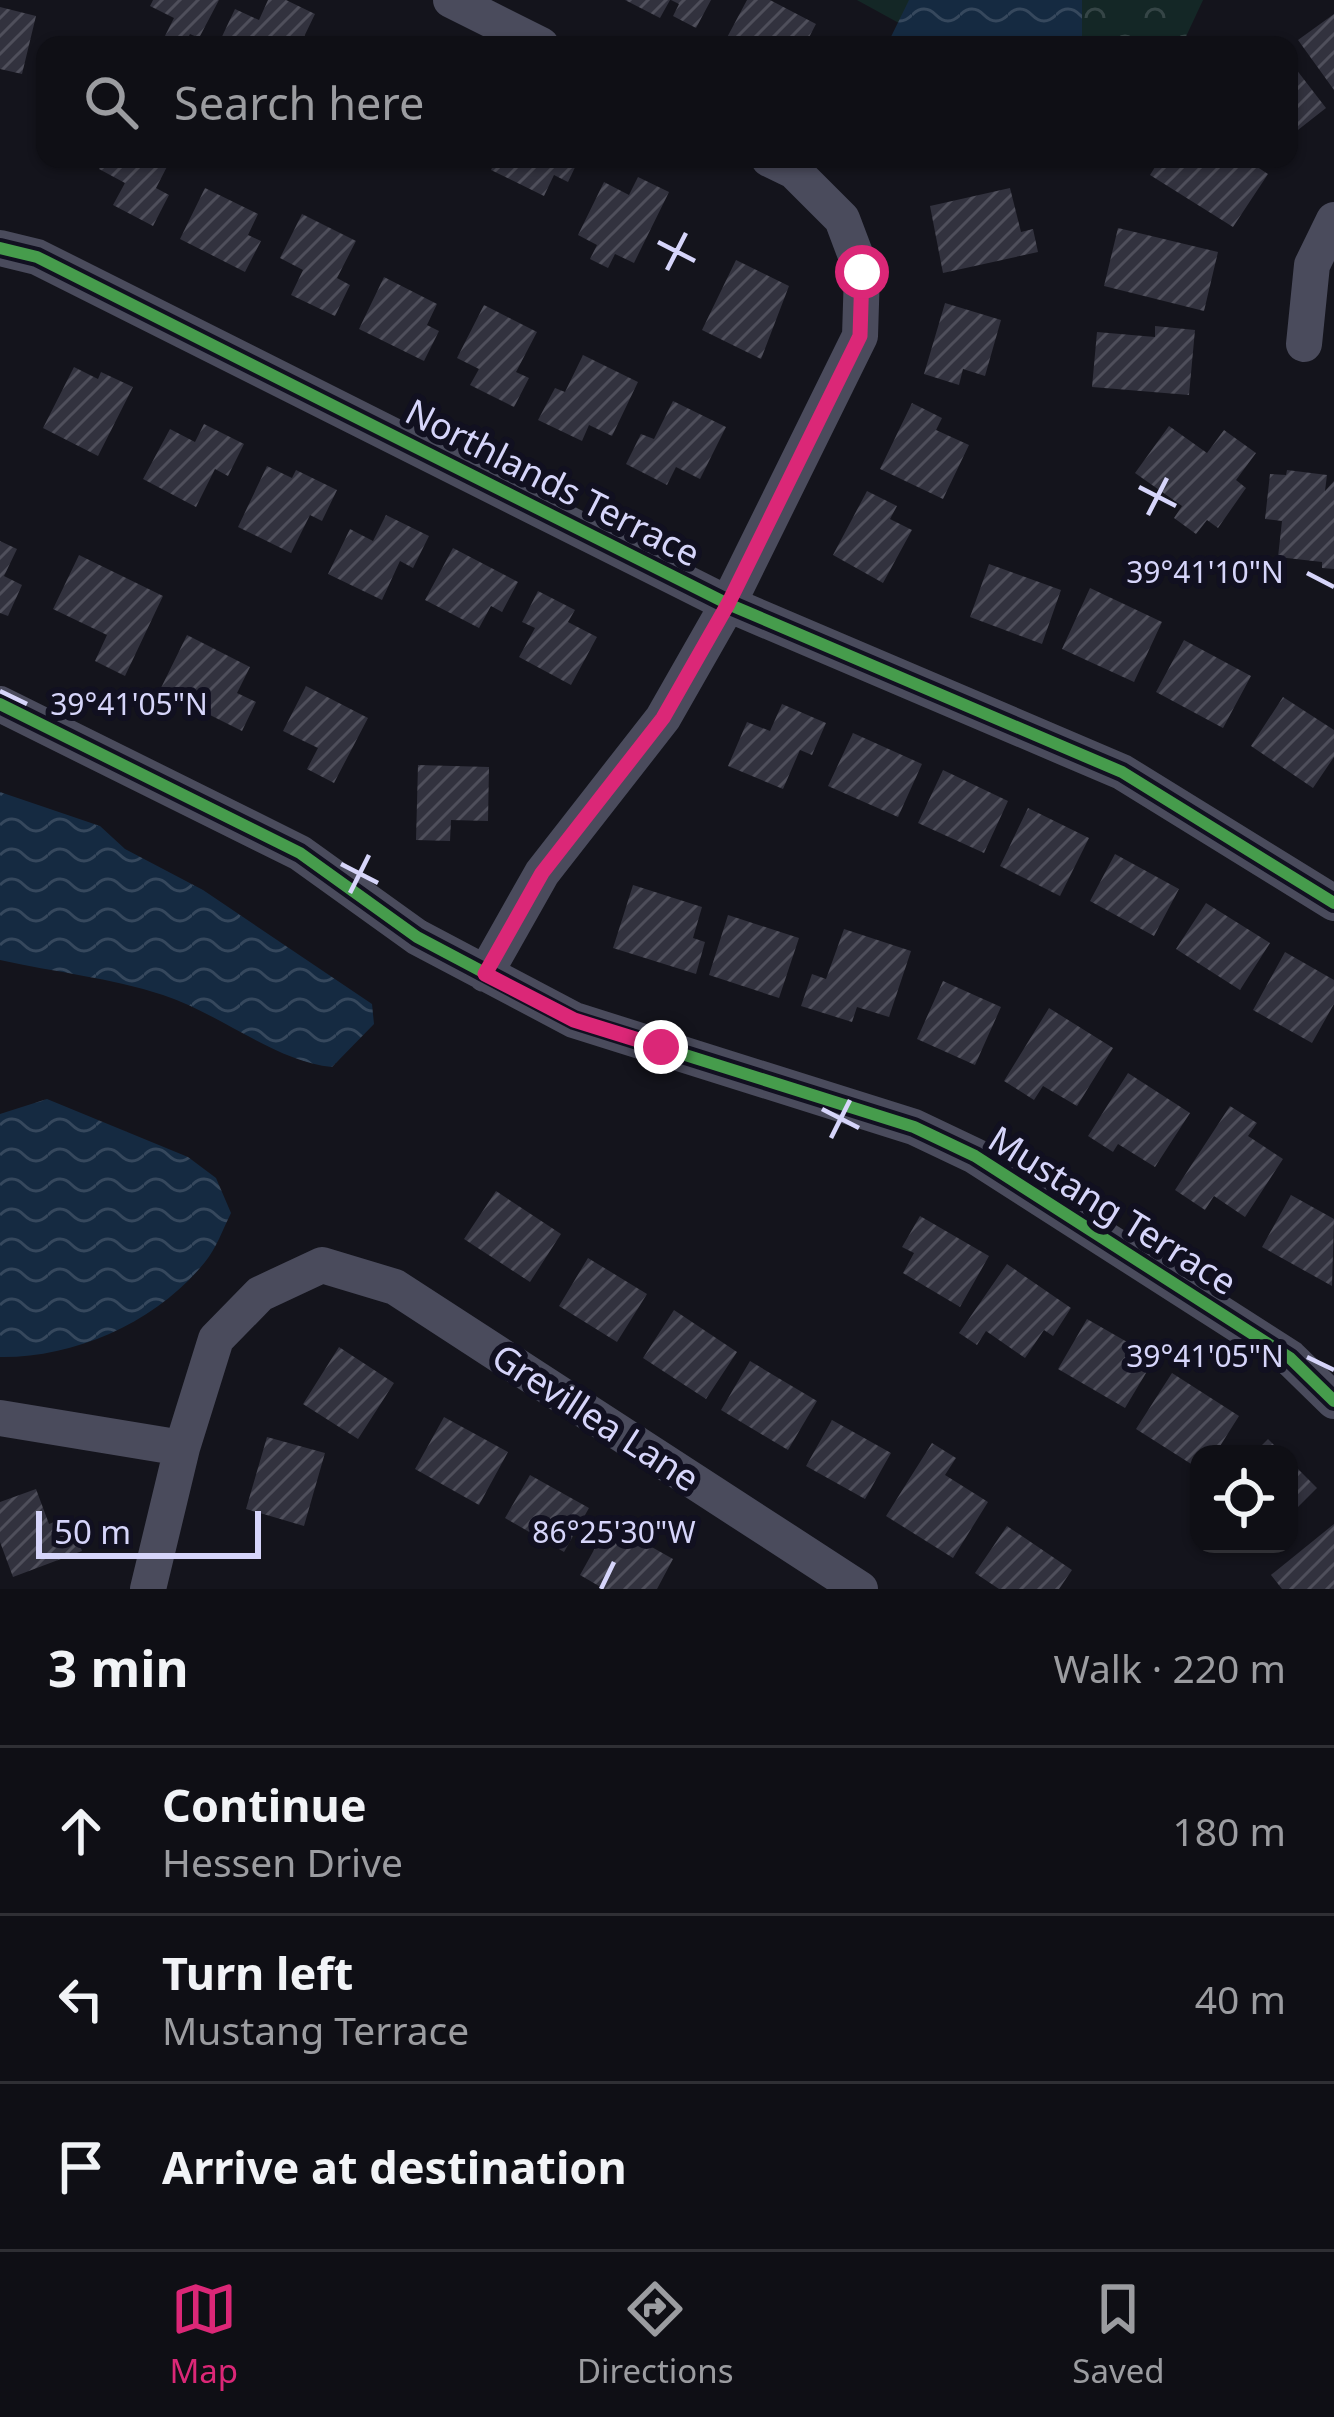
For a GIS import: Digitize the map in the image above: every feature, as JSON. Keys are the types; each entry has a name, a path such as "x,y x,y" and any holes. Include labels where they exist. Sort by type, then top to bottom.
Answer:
{"street":[{"path":"451,0 523,36"},
{"path":"485,974 542,873 663,718 728,604 860,336 862,272 842,219 788,168"},
{"path":"1304,344 1312,265 1334,220"},
{"name":"Northlands Terrace","path":"0,248 37,256 728,604 1122,772 1334,903"},
{"name":"Mustang Terrace","path":"0,704 300,853 417,938 574,1020 914,1126 975,1156 1290,1358 1334,1401"},
{"name":"Grevillea Lane","path":"182,1448 216,1339 260,1294 322,1265 395,1287 860,1589"},
{"path":"0,1418 182,1448 148,1589"}],"green space":[{"path":"857,0 1203,0 1186,36 923,36"}],"water":[{"path":"909,0 1082,0 1082,36 891,36"},
{"path":"0,792 100,826 125,849 203,890 372,1004 374,1024 332,1067 290,1056 163,995 0,960"},
{"path":"47,1099 188,1157 216,1178 231,1213 205,1262 139,1319 57,1351 0,1357 0,1114"}],"building":[{"path":"153,0 219,0 200,36 165,36 174,18 150,6"},
{"path":"268,0 286,0 315,14 304,36 222,36 235,9 259,20"},
{"path":"625,0 670,0 660,18"},
{"path":"671,0 711,0 696,28 673,16 679,4"},
{"path":"747,0 770,0 816,24 810,36 728,36"},
{"path":"0,7 36,16 22,74 0,69"},
{"path":"1334,14 1334,90 1298,40"},
{"path":"1298,72 1326,108 1298,130"},
{"path":"166,168 156,188 169,195 153,226 113,205 125,183 99,169"},
{"path":"575,168 568,182 554,175 544,196 491,170"},
{"path":"1154,168 1259,168 1268,174 1233,227 1150,175"},
{"path":"638,177 669,192 634,263 615,254 608,268 590,259 597,245 578,235 604,182 629,195"},
{"path":"205,188 258,214 248,235 261,241 245,272 180,239"},
{"path":"1010,188 1021,232 1033,229 1038,252 943,273 930,206"},
{"path":"302,214 356,241 337,278 350,285 335,316 291,295 303,270 280,258"},
{"path":"1118,228 1218,252 1204,311 1104,286"},
{"path":"736,260 789,286 761,359 702,330"},
{"path":"384,277 437,304 427,325 439,331 424,361 359,329"},
{"path":"945,303 1001,320 985,376 963,369 959,385 924,374"},
{"path":"484,305 537,332 516,372 529,378 514,407 470,385 479,369 457,358"},
{"path":"1155,326 1195,330 1189,395 1092,387 1097,332 1155,337"},
{"path":"583,355 638,382 612,436 589,425 582,441 538,420 555,388 565,392"},
{"path":"74,367 98,379 101,372 133,387 98,456 43,428"},
{"path":"673,401 726,427 700,479 676,467 667,485 626,464 641,434 654,439"},
{"path":"912,403 942,418 936,430 969,445 943,499 880,469"},
{"path":"204,424 244,444 228,476 215,469 196,507 143,479 170,429 195,442"},
{"path":"1169,426 1207,453 1224,430 1256,453 1236,480 1246,488 1218,528 1207,520 1196,534 1174,518 1182,506 1135,473"},
{"path":"267,466 292,478 296,470 337,490 322,521 310,515 291,553 238,527"},
{"path":"1287,470 1327,475 1325,491 1334,481 1334,569 1322,568 1322,562 1278,557 1282,521 1265,519 1270,474 1286,475"},
{"path":"867,491 897,506 890,519 912,530 883,583 833,555"},
{"path":"386,515 429,536 413,568 400,561 382,600 328,574 350,529 373,541"},
{"path":"0,541 17,549 4,576 22,585 8,616 0,613"},
{"path":"453,548 518,582 502,612 491,606 479,628 425,600"},
{"path":"79,555 163,596 125,676 95,661 107,635 53,609"},
{"path":"989,564 1061,590 1042,644 970,617"},
{"path":"1090,588 1162,622 1134,682 1062,649"},
{"path":"538,591 575,610 568,622 597,637 571,685 519,657 535,628 522,622"},
{"path":"187,635 250,667 237,693 256,702 242,731 160,690"},
{"path":"1184,640 1251,676 1223,728 1156,692"},
{"path":"306,686 368,718 334,783 307,769 318,748 283,731"},
{"path":"1283,697 1334,730 1334,757 1313,788 1251,746"},
{"path":"782,704 826,723 812,755 800,750 783,789 728,766 747,722 770,731"},
{"path":"853,733 922,764 898,817 828,786"},
{"path":"418,765 489,767 488,821 451,820 450,841 416,840"},
{"path":"943,770 1008,801 984,853 918,823"},
{"path":"1028,808 1089,838 1060,896 1000,866"},
{"path":"1115,854 1179,889 1154,936 1090,901"},
{"path":"633,885 702,907 693,938 705,942 696,974 613,948"},
{"path":"1206,903 1270,943 1240,990 1176,949"},
{"path":"728,915 799,938 779,998 709,975"},
{"path":"844,929 911,951 889,1017 857,1007 852,1022 801,1006 812,974 826,979"},
{"path":"1285,952 1334,980 1334,1004 1312,1043 1253,1010"},
{"path":"943,981 1001,1007 975,1065 917,1039"},
{"path":"1049,1008 1113,1048 1077,1106 1043,1086 1034,1100 1004,1081"},
{"path":"1128,1073 1190,1113 1155,1167 1118,1144 1113,1152 1088,1136"},
{"path":"1230,1106 1257,1123 1248,1136 1283,1159 1245,1217 1214,1196 1205,1210 1175,1190"},
{"path":"496,1191 561,1234 530,1282 464,1239"},
{"path":"1291,1195 1334,1219 1332,1286 1262,1247"},
{"path":"920,1216 989,1256 960,1307 903,1273 914,1253 902,1247"},
{"path":"588,1258 647,1294 617,1342 559,1306"},
{"path":"1007,1264 1071,1308 1053,1336 1044,1330 1025,1358 986,1331 977,1345 959,1333"},
{"path":"674,1310 737,1352 706,1399 643,1358"},
{"path":"1087,1319 1155,1358 1125,1408 1058,1369"},
{"path":"339,1347 394,1383 358,1439 303,1404"},
{"path":"750,1361 817,1401 788,1450 721,1410"},
{"path":"1172,1373 1239,1416 1221,1445 1190,1445 1190,1463 1136,1429"},
{"path":"444,1417 508,1452 479,1505 415,1469"},
{"path":"832,1420 891,1453 865,1499 806,1466"},
{"path":"267,1437 325,1453 304,1526 246,1509"},
{"path":"932,1443 956,1458 945,1475 988,1502 953,1558 886,1516"},
{"path":"1298,1469 1317,1488 1298,1507"},
{"path":"530,1475 589,1508 564,1552 505,1518"},
{"path":"36,1489 49,1524 69,1516 82,1551 13,1577 0,1542 0,1502"},
{"path":"609,1523 673,1559 657,1589 604,1589 580,1575"},
{"path":"1334,1524 1334,1589 1282,1589 1271,1575"},
{"path":"1007,1526 1072,1570 1059,1589 999,1589 975,1573"}],"cycle path":[{"path":"0,248 37,257 728,604 1122,772 1334,903"},
{"path":"0,704 300,853 417,937 574,1020 914,1127 975,1156 1290,1358 1334,1401"}],"route":[{"path":"661,1047 574,1020 485,974 542,873 663,718 728,604 860,336 862,272"}]}
